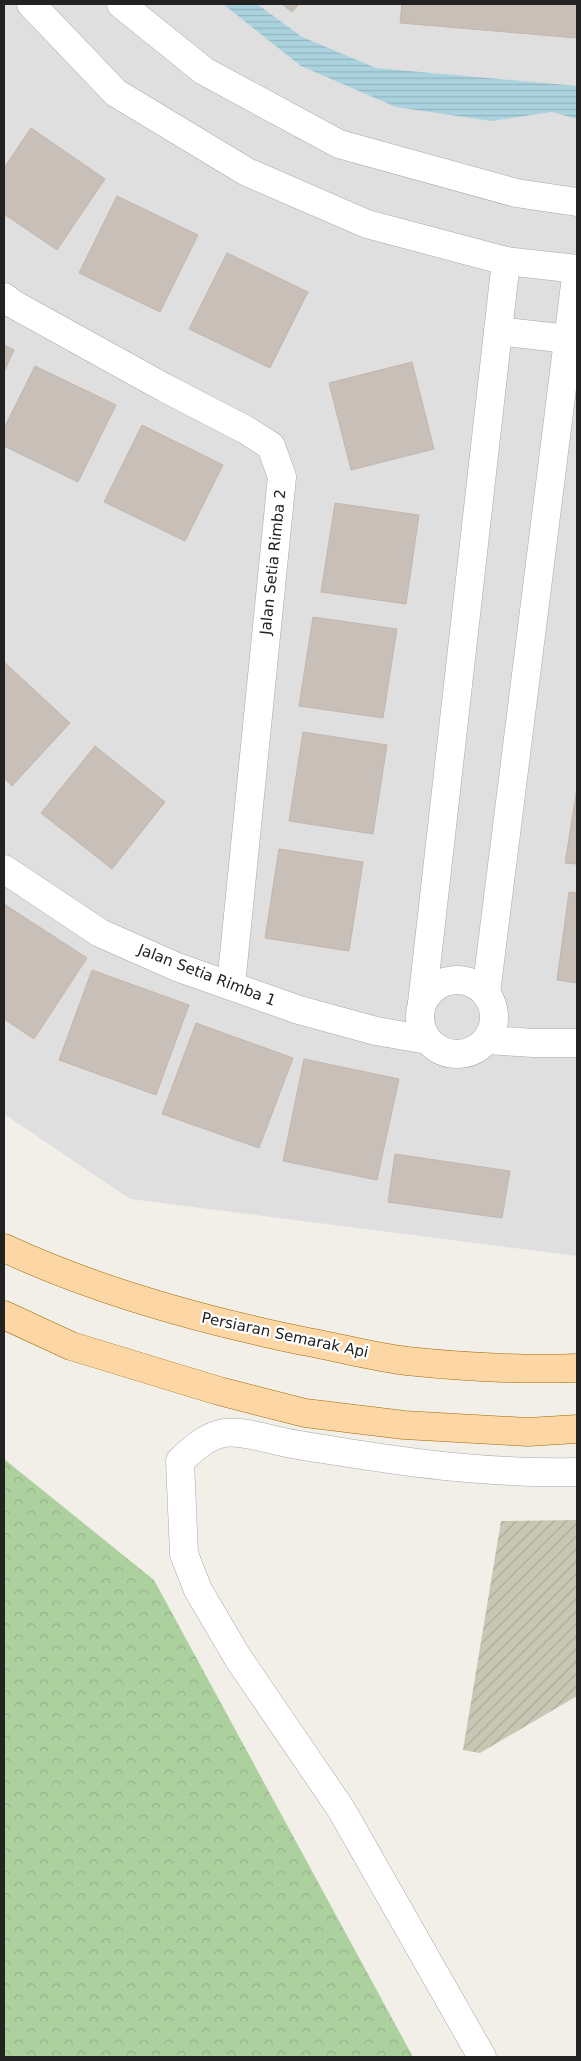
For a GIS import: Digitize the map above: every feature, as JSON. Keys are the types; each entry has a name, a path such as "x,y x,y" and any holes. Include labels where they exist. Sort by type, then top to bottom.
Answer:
{"main road":[{"name":"Persiaran Semarak Api","path":"4,1248 36,1263 154,1305 270,1334 406,1361 530,1370 577,1368"},
{"path":"4,1315 71,1346 219,1391 305,1412 404,1425 528,1432 577,1429"}],"street":[{"path":"31,4 116,93 247,172 367,224 506,261 577,269 486,993"},
{"path":"122,4 204,71 339,144 516,193 577,202"},
{"path":"422,1003 431,990 444,982 459,980 474,984 486,993 492,1004 494,1016 492,1029 486,1040 478,1048 457,1054 436,1048 423,1032 420,1022 422,1003 506,261"},
{"name":"Jalan Setia Rimba 2","path":"4,296 13,304 165,388 246,430 271,446 282,477 231,985"},
{"path":"498,331 568,339"},
{"name":"Jalan Setia Rimba 1","path":"4,869 100,933 177,967 299,1010 376,1031 428,1040"},
{"path":"486,1040 577,1043"},
{"path":"482,2057 341,1808 238,1658 198,1590 184,1554 180,1461 198,1444 224,1433 245,1434 400,1461 460,1468 528,1473 577,1472"}],"shaded area":[{"path":"4,4 577,4 577,1256 130,1199 4,1114"},
{"path":"577,1520 577,1696 480,1753 463,1750 501,1521"}],"green space":[{"path":"4,1459 154,1580 413,2057 4,2057"}],"water":[{"path":"223,4 257,4 302,37 376,68 577,86 577,119 552,112 491,121 396,107 301,66"}],"building":[{"path":"282,4 299,4 292,12"},
{"path":"402,4 577,4 577,38 400,23"},
{"path":"31,128 105,179 57,250 4,214 4,168"},
{"path":"117,196 198,235 160,312 79,273"},
{"path":"227,253 308,292 270,368 189,329"},
{"path":"4,345 14,350 4,372"},
{"path":"412,362 434,449 351,470 329,383"},
{"path":"35,366 116,405 78,482 4,446 4,428"},
{"path":"142,425 223,465 185,541 104,502"},
{"path":"335,503 419,515 406,604 321,592"},
{"path":"313,617 397,629 383,718 299,706"},
{"path":"4,662 70,723 12,786 4,778"},
{"path":"303,732 387,745 373,834 289,821"},
{"path":"95,746 165,802 112,869 41,813"},
{"path":"577,788 577,864 565,863"},
{"path":"279,849 363,862 349,951 265,938"},
{"path":"569,892 577,893 577,983 557,980"},
{"path":"4,904 87,958 34,1039 4,1019"},
{"path":"92,970 189,1005 156,1095 59,1060"},
{"path":"196,1023 293,1058 259,1148 162,1114"},
{"path":"304,1059 399,1079 377,1180 283,1161"},
{"path":"395,1154 510,1171 502,1218 388,1202"}]}
